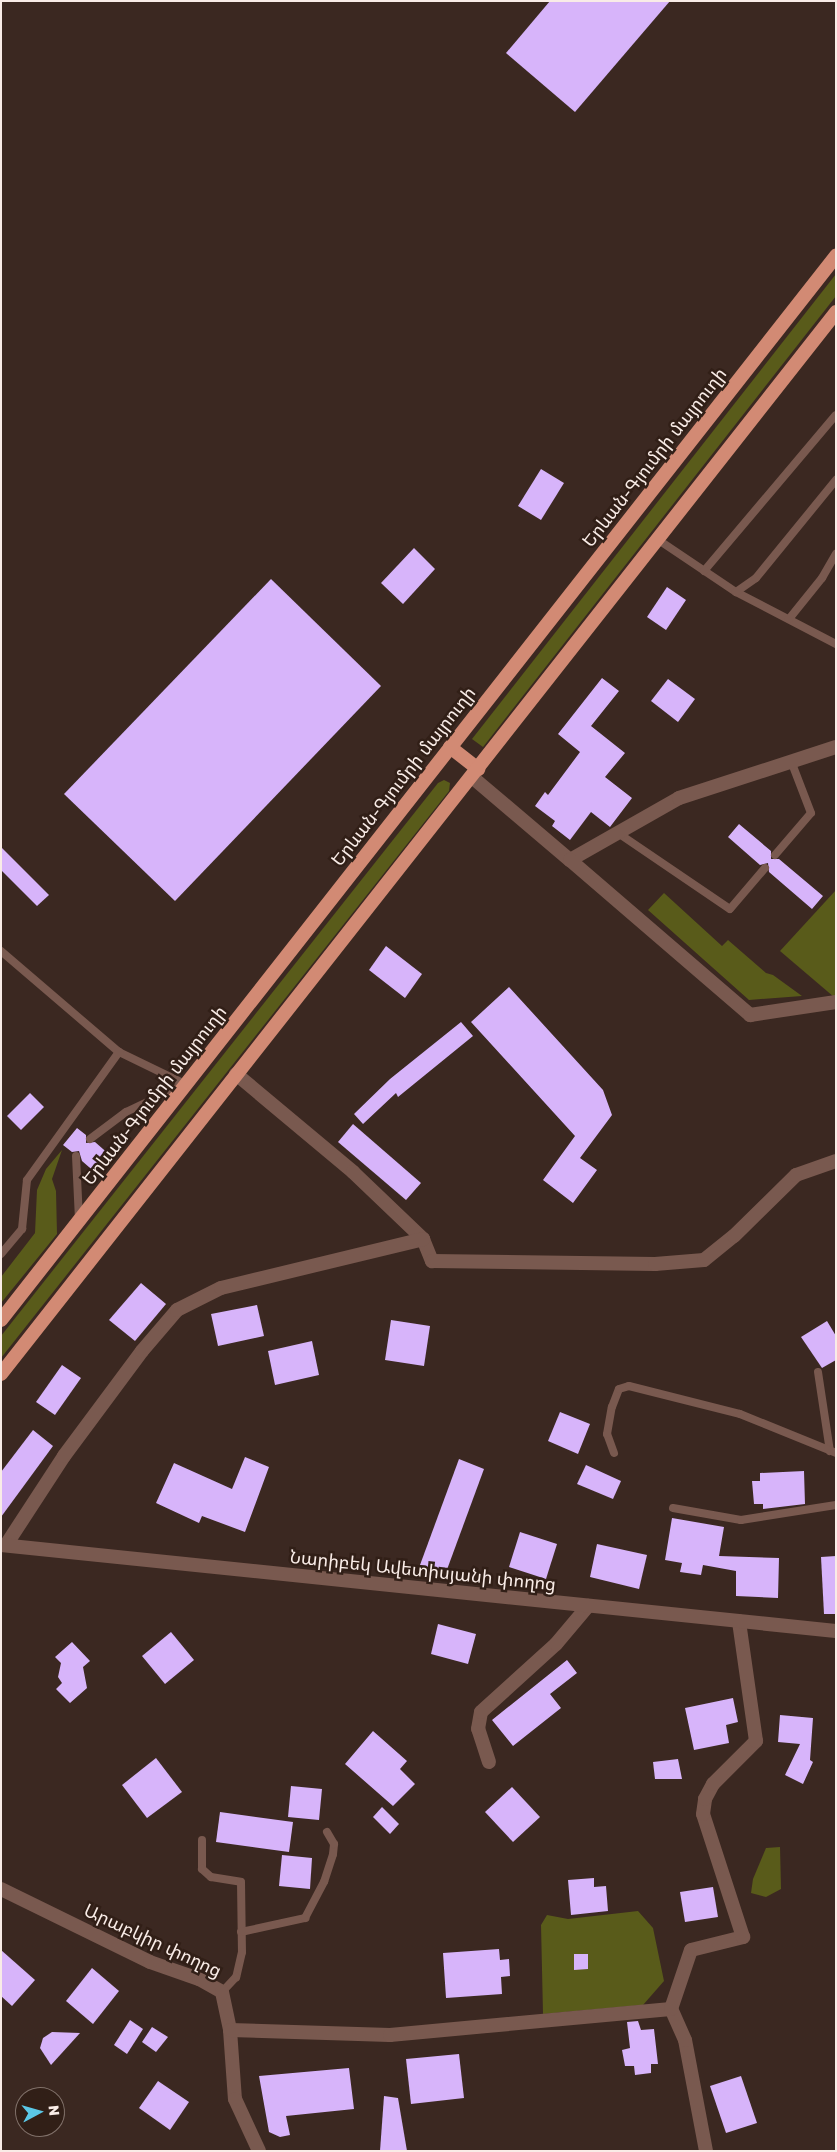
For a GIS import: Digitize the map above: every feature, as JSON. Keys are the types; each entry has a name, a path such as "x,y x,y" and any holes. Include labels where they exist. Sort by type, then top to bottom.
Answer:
{"highway":[{"name":"Երևան-Գյումրի մայրուղի","path":"1,1320 836,256"},
{"path":"1,1374 836,312"},
{"path":"450,747 475,773"}],"street":[{"path":"570,860 679,798 836,747"},
{"path":"475,773 570,860 750,1015 836,1002"},
{"path":"236,1074 353,1172 423,1239 432,1261 655,1264 704,1260 734,1236 796,1175 836,1161"},
{"path":"3,1543 64,1456 142,1351 177,1310 221,1288 423,1239"},
{"name":"Նարիբեկ Ավետիսյանի փողոց","path":"3,1543 836,1631"},
{"path":"489,1762 478,1729 480,1712 556,1644 588,1606"},
{"path":"706,2151 685,2040 670,2009 691,1950 743,1937 704,1814 705,1800 713,1784 756,1741 739,1621"},
{"name":"Արաբկիր փողոց","path":"1,1889 150,1962 198,1979 222,1992 230,2030 235,2099 259,2151"},
{"path":"230,2030 390,2035 670,2009"}],"lane":[{"path":"704,571 836,415"},
{"path":"736,592 756,578 836,480"},
{"path":"657,539 736,592 836,644"},
{"path":"788,619 807,599 836,554"},
{"path":"775,855 811,813 791,761"},
{"path":"618,833 730,909 765,868"},
{"path":"1,951 119,1052 185,1084"},
{"path":"1,1254 22,1229 27,1180 119,1052"},
{"path":"90,1139 126,1112 185,1084"},
{"path":"76,1156 79,1221"},
{"path":"818,1372 833,1452"},
{"path":"614,1453 607,1434 612,1407 619,1388 629,1386 740,1414 833,1452"},
{"path":"673,1508 741,1520 836,1504"},
{"path":"241,1932 304,1918 324,1882 333,1854 334,1844 327,1832"},
{"path":"202,1840 202,1869 211,1876 241,1882 242,1952 236,1977 222,1992"}],"shaded area":[{"path":"836,274 836,296 483,747 472,739"},
{"path":"444,780 450,783 449,791 1,1358 1,1336 438,783"},
{"path":"836,890 836,996 834,997 780,951"},
{"path":"664,893 722,946 728,940 766,973 773,975 802,996 749,1000 648,910"},
{"path":"62,1150 52,1179 56,1191 57,1234 1,1303 1,1277 35,1233 37,1190 46,1169"},
{"path":"780,1847 781,1889 766,1897 751,1893 753,1879 766,1848"},
{"path":"638,1911 653,1928 664,1981 643,2005 543,2014 541,1925 547,1915 568,1919"}],"building":[{"path":"550,1 670,1 575,112 506,53"},
{"path":"541,469 564,483 541,520 518,506"},
{"path":"414,548 435,569 403,604 381,583"},
{"path":"271,579 381,686 175,901 64,794"},
{"path":"667,587 686,600 666,630 647,617"},
{"path":"602,678 619,691 591,726 625,753 605,777 632,798 610,827 591,812 570,840 552,826 555,821 535,806 545,792 548,795 580,752 558,734"},
{"path":"668,679 695,699 678,722 651,701"},
{"path":"739,824 771,851 771,859 779,859 823,896 812,909 769,872 768,863 760,865 728,837"},
{"path":"1,847 49,895 37,906 1,870"},
{"path":"386,946 422,974 405,998 369,970"},
{"path":"509,987 603,1090 612,1115 580,1158 597,1170 573,1203 543,1180 575,1136 471,1022"},
{"path":"461,1022 473,1036 398,1097 396,1093 363,1124 354,1114 390,1079"},
{"path":"30,1093 44,1107 21,1130 7,1116"},
{"path":"353,1124 421,1183 406,1200 338,1142"},
{"path":"77,1128 86,1135 86,1143 95,1142 111,1156 97,1174 82,1161 79,1151 72,1152 63,1145"},
{"path":"141,1283 166,1304 135,1341 109,1320"},
{"path":"257,1305 264,1336 218,1346 211,1314"},
{"path":"391,1320 430,1326 424,1366 385,1360"},
{"path":"827,1321 836,1336 836,1360 822,1368 801,1337"},
{"path":"312,1341 319,1375 275,1385 268,1351"},
{"path":"62,1365 81,1378 55,1415 36,1402"},
{"path":"560,1412 590,1424 578,1454 548,1441"},
{"path":"33,1430 53,1446 1,1517 1,1472"},
{"path":"245,1457 269,1467 245,1532 202,1516 199,1523 156,1503 174,1463 232,1489"},
{"path":"459,1459 484,1469 445,1575 420,1565"},
{"path":"586,1465 621,1481 613,1499 577,1484"},
{"path":"804,1471 805,1504 763,1509 763,1504 754,1504 752,1481 760,1481 760,1473"},
{"path":"672,1518 724,1527 719,1556 779,1558 778,1598 736,1596 736,1571 703,1565 701,1575 680,1572 682,1563 665,1560"},
{"path":"520,1532 557,1544 546,1579 509,1567"},
{"path":"597,1544 647,1555 639,1589 590,1577"},
{"path":"836,1556 836,1614 824,1614 821,1557"},
{"path":"438,1624 476,1634 468,1664 431,1654"},
{"path":"171,1632 194,1660 165,1684 142,1656"},
{"path":"72,1642 90,1661 83,1667 87,1688 70,1703 56,1689 62,1683 58,1677 61,1663 55,1657"},
{"path":"567,1660 577,1673 550,1694 561,1708 513,1746 492,1720"},
{"path":"733,1698 738,1722 726,1725 729,1743 694,1750 685,1708"},
{"path":"780,1715 813,1718 810,1760 813,1762 803,1784 785,1775 800,1744 778,1742"},
{"path":"373,1731 407,1761 400,1769 415,1784 393,1806 345,1764"},
{"path":"156,1758 182,1792 147,1818 122,1785"},
{"path":"678,1759 682,1779 655,1779 653,1762"},
{"path":"291,1786 322,1789 319,1820 288,1817"},
{"path":"512,1787 540,1817 513,1842 485,1812"},
{"path":"382,1807 399,1824 390,1834 373,1817"},
{"path":"220,1812 293,1822 289,1852 216,1842"},
{"path":"282,1855 312,1858 310,1889 279,1886"},
{"path":"594,1878 594,1887 606,1886 608,1911 571,1915 568,1880"},
{"path":"713,1887 718,1917 685,1922 680,1892"},
{"path":"499,1949 500,1960 509,1959 510,1976 501,1977 502,1994 446,1998 443,1953"},
{"path":"1,1950 35,1980 12,2006 1,1996"},
{"path":"574,1954 588,1954 588,1969 574,1970"},
{"path":"92,1968 119,1991 93,2024 66,2001"},
{"path":"130,2020 143,2029 127,2054 114,2045"},
{"path":"638,2021 641,2030 654,2029 658,2064 651,2064 651,2073 635,2075 634,2066 625,2066 622,2050 630,2048 627,2022"},
{"path":"152,2027 168,2037 156,2052 142,2042"},
{"path":"52,2032 80,2033 51,2065 40,2048 43,2038"},
{"path":"459,2054 464,2098 411,2104 406,2059"},
{"path":"349,2068 354,2109 286,2116 290,2135 280,2137 269,2132 259,2076"},
{"path":"741,2076 757,2123 726,2133 710,2086"},
{"path":"158,2081 189,2102 170,2130 139,2108"},
{"path":"384,2096 398,2098 407,2151 380,2151"}]}
